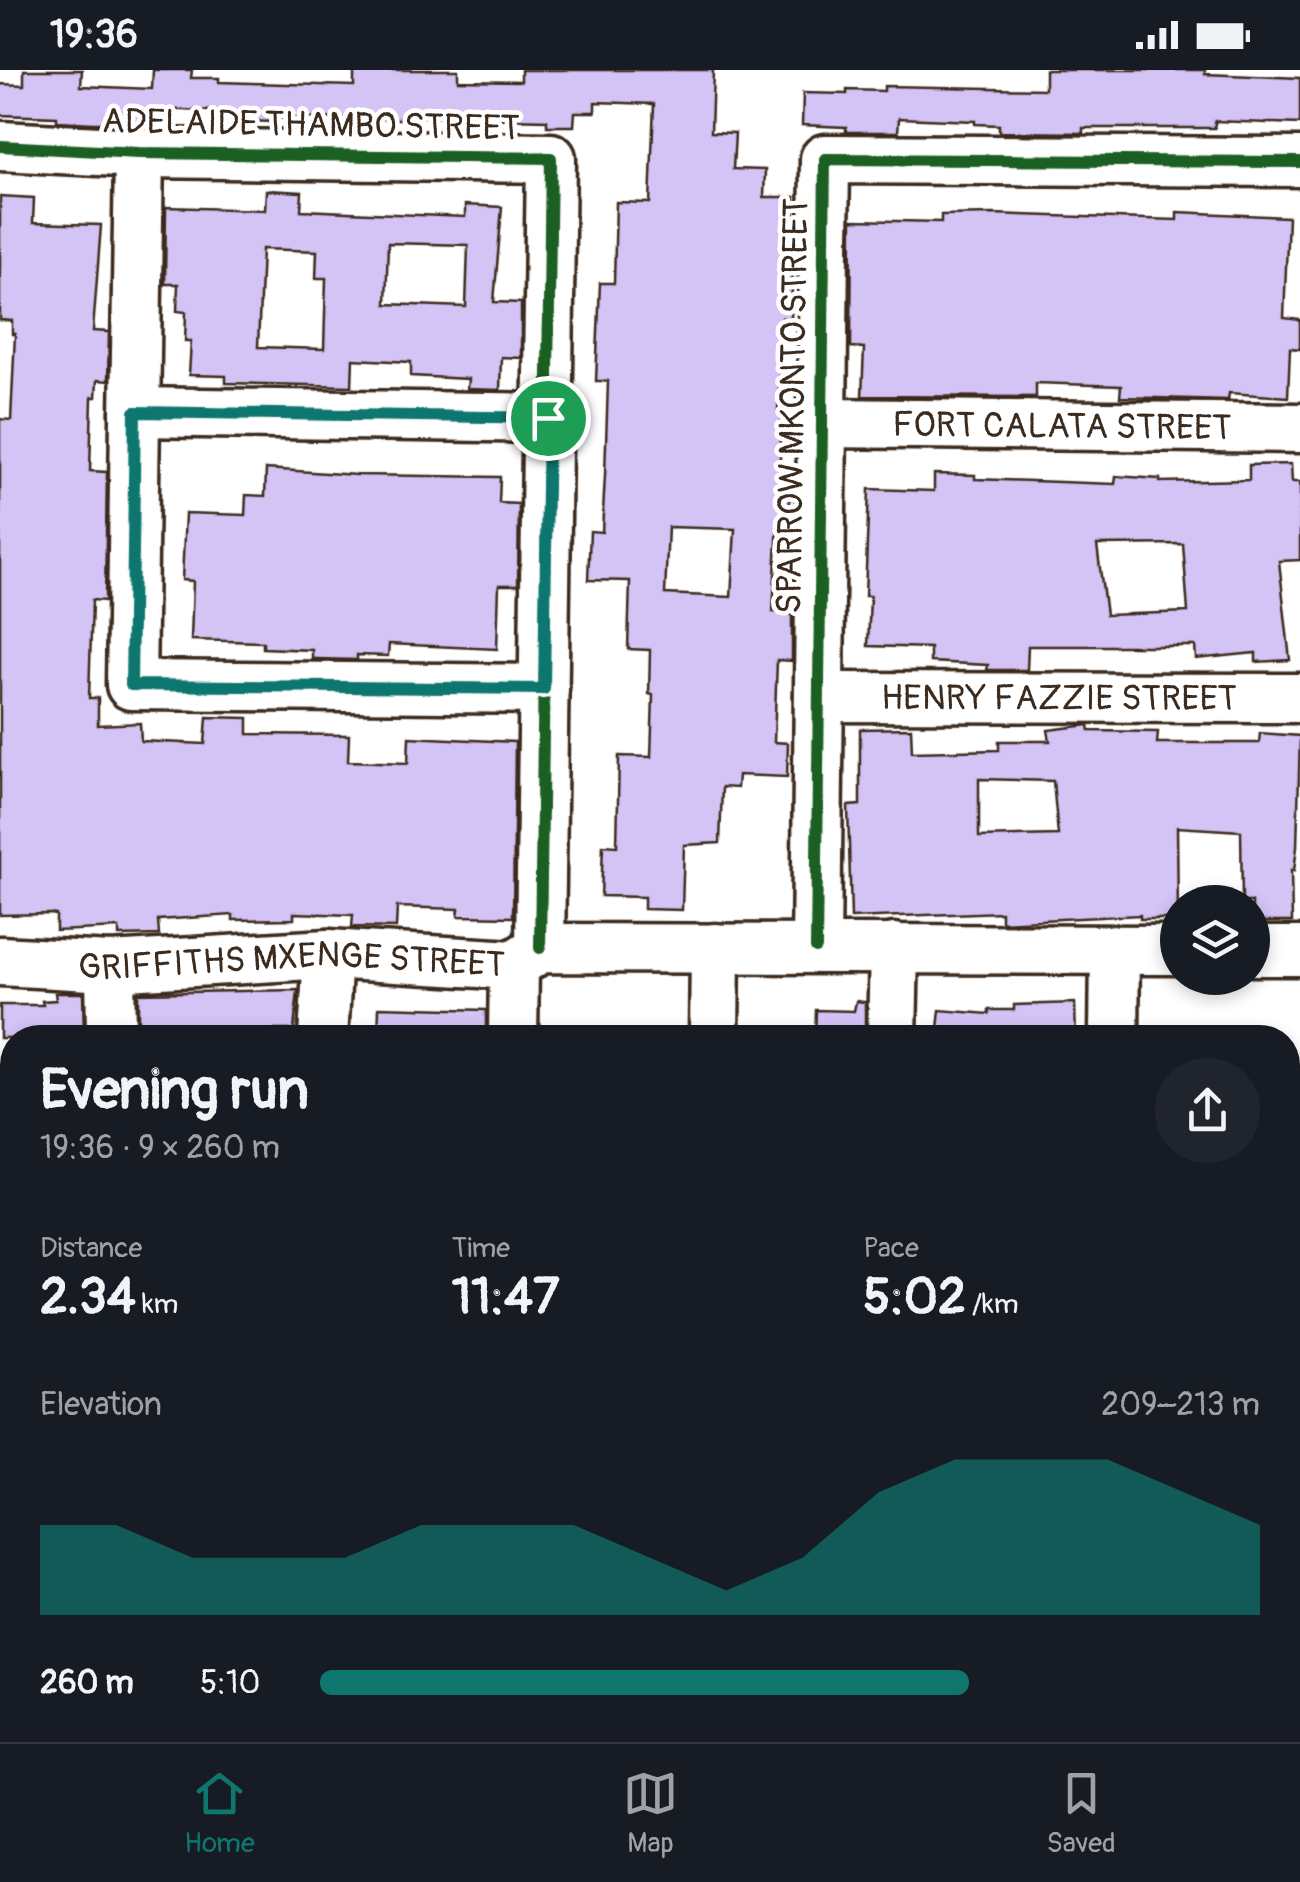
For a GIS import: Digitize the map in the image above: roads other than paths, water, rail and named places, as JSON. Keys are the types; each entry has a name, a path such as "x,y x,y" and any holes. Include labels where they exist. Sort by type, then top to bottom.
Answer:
{"street":[{"name":"ADELAIDE THAMBO STREET","path":"0,146 139,153 551,158 544,689 527,956 515,1025"},
{"path":"139,153 131,685 544,689"},
{"name":"SPARROW MKONTO STREET","path":"816,948 825,159 1300,162"},
{"path":"135,412 548,418"},
{"name":"FORT CALATA STREET","path":"822,423 1300,428"},
{"name":"HENRY FAZZIE STREET","path":"819,697 1300,698"},
{"path":"714,1025 716,948"},
{"name":"GRIFFITHS MXENGE STREET","path":"0,961 110,967 328,954 527,956 716,948 1160,950"},
{"path":"892,1025 894,948"},
{"path":"1114,1025 1115,950"},
{"path":"1270,951 1300,951"},
{"path":"324,1025 328,954"},
{"path":"110,967 111,1025"}]}
